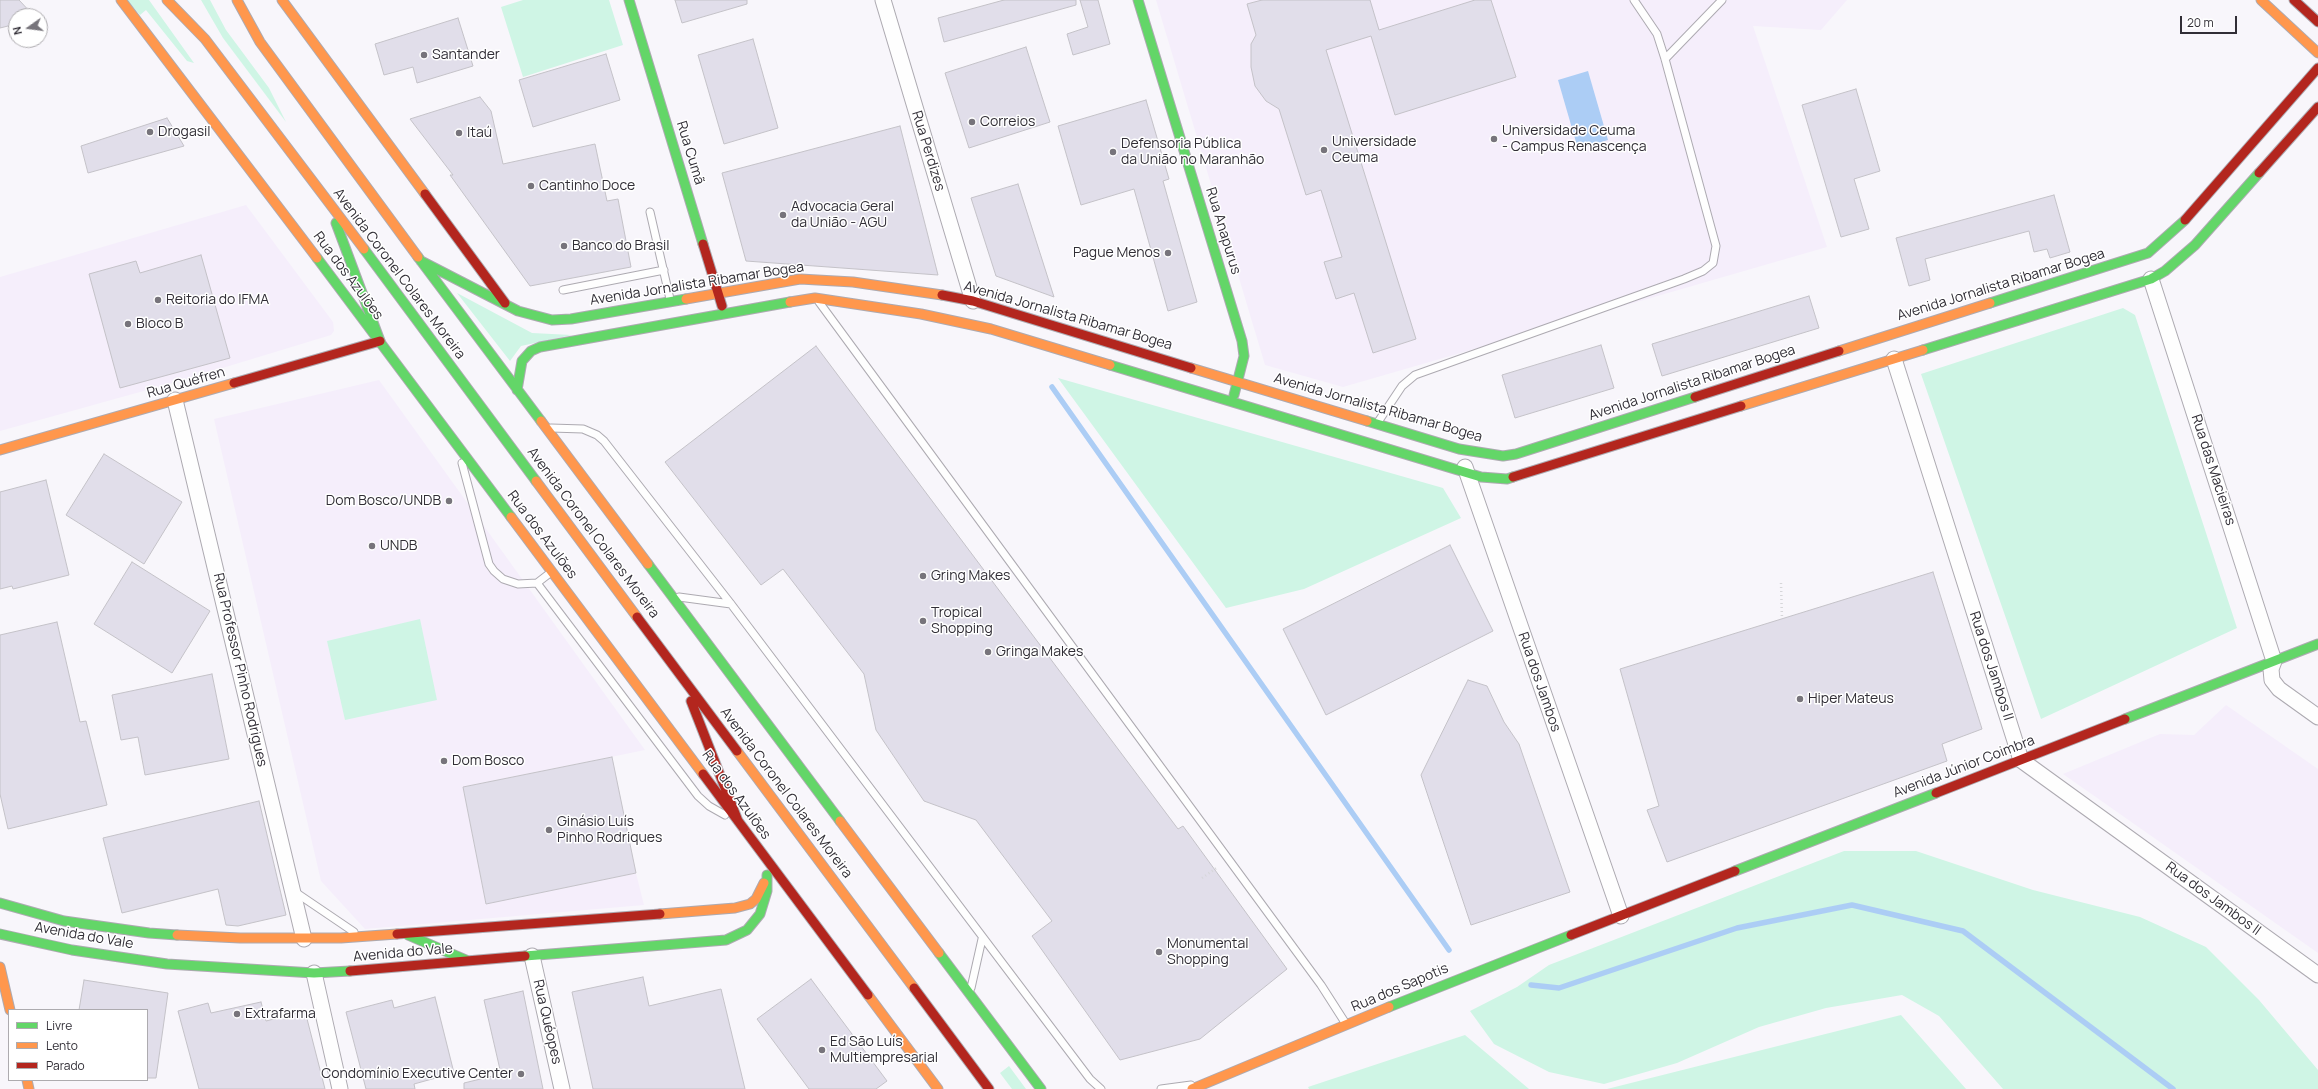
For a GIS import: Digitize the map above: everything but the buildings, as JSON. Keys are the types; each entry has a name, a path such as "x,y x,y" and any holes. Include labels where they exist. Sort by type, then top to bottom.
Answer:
{"main road":[{"name":"Rua dos Azulões","path":"121,0 457,444 938,1089"},
{"name":"Avenida Coronel Colares Moreira","path":"167,0 205,39 327,200 989,1089"},
{"path":"177,0 205,39"},
{"name":"Avenida Coronel Colares Moreira","path":"237,0 260,42 421,261 1041,1089"},
{"path":"282,0 508,306"},
{"name":"Rua Cumã","path":"629,0 724,314"},
{"name":"Rua Anapurus","path":"1138,0 1242,341 1244,356 1232,402"},
{"path":"2261,0 2316,51"},
{"path":"2294,0 2318,22"},
{"path":"186,6 205,39"},
{"name":"Avenida Jornalista Ribamar Bogea","path":"421,261 528,315 556,320 671,302 800,279 816,278 924,292 972,301 1459,449 1487,454 1516,454 2141,256 2156,247 2180,225 2318,68"},
{"path":"517,390 522,360 528,354 540,347 815,298 921,314 991,329 1466,472 1481,476 1507,479 2151,279 2165,271 2195,245 2318,107"},
{"path":"327,200 380,342"},
{"name":"Rua Quéfren","path":"0,450 380,342"},
{"name":"Avenida Júnior Coimbra","path":"1621,916 2318,644"},
{"path":"681,675 738,821"},
{"name":"Avenida do Vale","path":"0,934 72,950 167,964 314,973 726,940 747,930 760,914 767,891 765,859"},
{"name":"Avenida do Vale","path":"0,903 64,921 149,933 240,938 304,939 361,937 736,908 750,904 756,899 767,875"},
{"name":"Rua dos Sapotis","path":"1192,1089 1442,985 1621,916"},
{"path":"404,934 469,961"},
{"path":"218,946 240,938"},
{"path":"167,964 189,957"},
{"path":"0,967 10,1009"}],"street":[{"name":"Rua Perdizes","path":"883,0 972,301"},
{"name":"Rua das Macieiras","path":"2151,279 2274,661"},
{"name":"Rua dos Jambos II","path":"1894,360 2021,760 2318,975"},
{"name":"Rua Professor Pinho Rodrigues","path":"175,400 304,939"},
{"name":"Rua dos Jambos","path":"1459,449 1621,916"},
{"path":"2274,661 2271,675 2275,685 2318,716"},
{"name":"Rua Quéopes","path":"532,956 562,1089"},
{"path":"314,973 340,1089"}],"lane":[{"path":"1377,423 1402,386 1414,375 1684,279 1703,271 1713,263 1716,246 1665,59 1657,34 1634,0"},
{"path":"1665,59 1722,0"},
{"path":"650,212 671,302"},
{"path":"563,290 664,270"},
{"path":"815,298 1316,979 1347,1025"},
{"path":"546,428 564,427 583,429 597,435 604,441 731,604 1090,1079 1101,1089"},
{"path":"457,444 489,564 504,579 518,584 537,583 552,571"},
{"path":"537,583 698,796 709,806 738,821"},
{"path":"672,596 731,604"},
{"path":"293,891 361,937"},
{"path":"970,994 982,938"},
{"path":"1090,1079 1090,1089"},
{"path":"1161,1089 1201,1084"}],"path":[{"path":"1781,583 1782,619"},
{"path":"1202,878 1222,864"}],"shaded area":[{"name":"Universidade Ceuma - Campus Renascença","path":"1156,0 1847,0 1821,30 1753,26 1827,247 1343,387 1265,365"},
{"name":"Reitoria do IFMA","path":"246,205 333,322 334,331 331,335 183,380 0,431 0,277"},
{"path":"379,380 645,750 463,787 486,904 636,873 644,905 365,929 321,881 214,419"},
{"path":"2226,705 2318,769 2318,953 2063,774 2160,734 2194,735"}],"green space":[{"path":"127,0 149,0 194,63 187,61 146,10 140,15"},
{"path":"201,0 210,0 226,30 269,88 286,122 223,38"},
{"path":"523,0 609,0 623,45 523,77 501,7"},
{"path":"457,293 532,333 572,335 521,346 510,361"},
{"path":"2123,308 2135,315 2237,628 2041,719 1921,374"},
{"path":"1058,378 1443,488 1461,518 1304,589 1226,608"},
{"path":"420,619 437,700 345,720 327,641"},
{"path":"1844,851 1916,851 2033,890 2140,917 2206,947 2259,1000 2318,1070 2318,1089 2003,1089 1939,1016 1902,995 1826,1008 1759,1027 1677,1063 1604,1084 1549,1072 1494,1044 1470,1011 1517,987 1549,965"},
{"path":"1901,1015 1966,1089 1607,1089"},
{"path":"1465,1035 1529,1089 1309,1089 1308,1087"},
{"path":"1009,1066 1026,1089 1012,1089 1000,1073"}],"water":[{"path":"1588,71 1608,140 1578,149 1558,80"}],"waterway":[{"path":"1052,387 1449,950"},
{"path":"1531,985 1559,988 1737,928 1852,905 1963,931 2173,1089"}],"traffic: fast":[{"path":"629,0 703,244"},
{"path":"1138,0 1242,341 1244,356 1234,395"},
{"path":"1923,350 2151,279 2165,271 2195,245 2259,173"},
{"path":"1990,303 2148,253 2185,220"},
{"path":"336,223 380,341"},
{"path":"364,249 536,481"},
{"path":"418,257 541,421"},
{"path":"317,258 511,517"},
{"path":"421,261 518,311 552,320 571,319 686,299"},
{"path":"517,390 522,361 531,351 540,347 790,302"},
{"path":"1110,365 1481,477 1507,479 1513,477"},
{"path":"1367,421 1459,449 1503,456 1516,454 1695,397"},
{"path":"648,564 840,821"},
{"path":"2125,719 2318,644"},
{"path":"1735,871 1936,793"},
{"path":"525,956 726,940 747,930 760,914 767,891 767,875"},
{"path":"0,903 64,921 149,933 177,935"},
{"path":"0,934 72,950 167,964 314,973 350,971"},
{"path":"408,935 466,960"},
{"path":"1389,1007 1571,935"},
{"path":"939,953 1041,1089"}],"traffic: slow":[{"path":"121,0 317,258"},
{"path":"167,0 205,39 364,249"},
{"path":"237,0 260,42 418,257"},
{"path":"282,0 425,194"},
{"path":"2261,0 2318,53"},
{"path":"686,299 800,279 853,282 942,295"},
{"path":"790,302 815,298 921,314 991,329 1110,365"},
{"path":"1839,351 1990,303"},
{"path":"1741,406 1923,350"},
{"path":"1191,368 1367,421"},
{"path":"0,450 234,383"},
{"path":"541,421 648,564"},
{"path":"536,481 637,617"},
{"path":"511,517 703,774"},
{"path":"737,751 914,988"},
{"path":"840,821 939,953"},
{"path":"660,914 735,908 750,904 756,899 764,883"},
{"path":"177,935 240,938 341,938 397,934"},
{"path":"0,967 10,1009"},
{"path":"868,995 938,1089"},
{"path":"1192,1089 1389,1007"},
{"path":"27,1081 29,1089"}],"traffic: jam":[{"path":"2294,0 2318,22"},
{"path":"2185,220 2318,68"},
{"path":"2259,173 2318,107"},
{"path":"425,194 505,303"},
{"path":"703,244 722,306"},
{"path":"942,295 973,301 1191,368"},
{"path":"234,383 380,341"},
{"path":"1695,397 1839,351"},
{"path":"1513,477 1741,406"},
{"path":"637,617 737,751"},
{"path":"691,701 738,821"},
{"path":"1936,793 2125,719"},
{"path":"703,774 868,995"},
{"path":"1571,935 1735,871"},
{"path":"397,934 660,914"},
{"path":"350,971 525,956"},
{"path":"914,988 989,1089"}],"place":[{"name":"Santander","path":"424,55"},
{"name":"Correios","path":"972,122"},
{"name":"Drogasil","path":"150,132"},
{"name":"Itaú","path":"459,133"},
{"name":"Universidade Ceuma - Campus Renascença","path":"1494,139"},
{"name":"Universidade Ceuma","path":"1324,150"},
{"name":"Defensoria Pública da União no Maranhão","path":"1113,152"},
{"name":"Cantinho Doce","path":"531,186"},
{"name":"Advocacia Geral da União - AGU","path":"783,215"},
{"name":"Banco do Brasil","path":"564,246"},
{"name":"Pague Menos","path":"1168,253"},
{"name":"Reitoria do IFMA","path":"158,300"},
{"name":"Bloco B","path":"128,324"},
{"name":"Dom Bosco/UNDB","path":"449,501"},
{"name":"UNDB","path":"372,546"},
{"name":"Gring Makes","path":"923,576"},
{"name":"Tropical Shopping","path":"923,621"},
{"name":"Gringa Makes","path":"988,652"},
{"name":"Hiper Mateus","path":"1800,699"},
{"name":"Dom Bosco","path":"444,761"},
{"name":"Ginásio Luís Pinho Rodriques","path":"549,830"},
{"name":"Monumental Shopping","path":"1159,952"},
{"name":"Extrafarma","path":"237,1014"},
{"name":"Ed São Luís Multiempresarial","path":"822,1050"},
{"name":"Condomínio Executive Center","path":"521,1074"}]}
